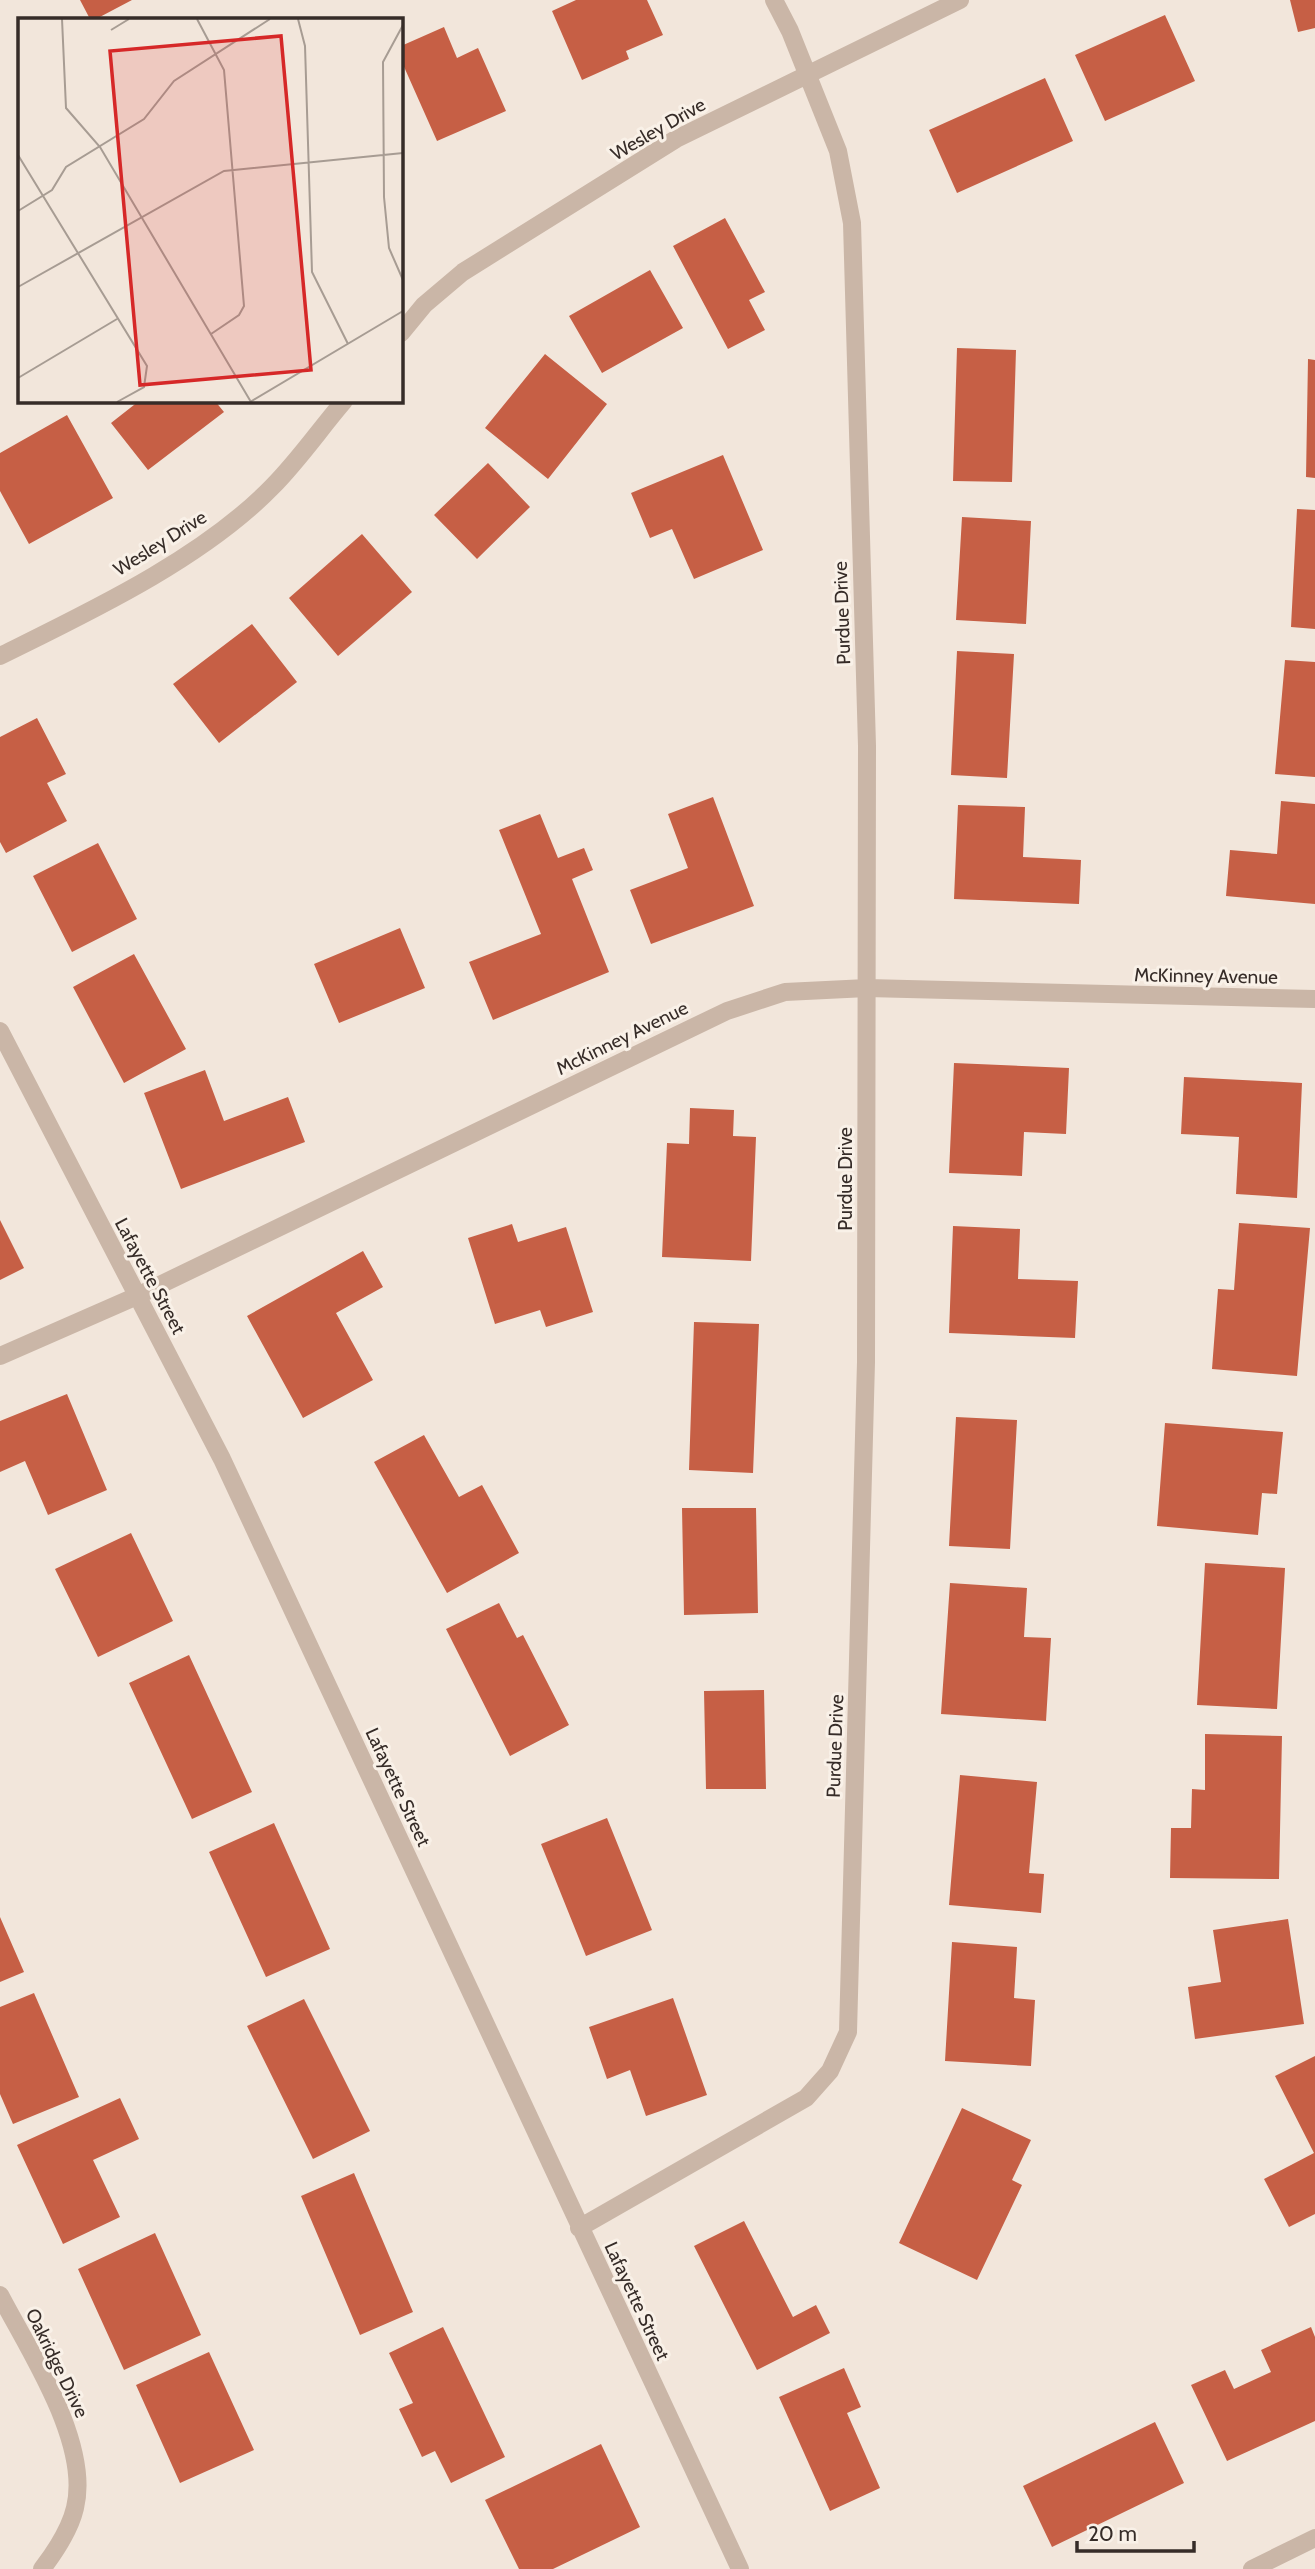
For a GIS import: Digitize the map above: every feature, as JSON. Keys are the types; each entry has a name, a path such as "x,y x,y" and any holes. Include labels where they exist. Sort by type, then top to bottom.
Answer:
{"street":[{"name":"Purdue Drive","path":"579,2228 806,2098 830,2071 848,2032 866,1362 867,988 867,746 852,223 838,151 808,74 774,0"},
{"name":"Wesley Drive","path":"402,331 424,305 463,272 676,139 960,0"},
{"name":"Wesley Drive","path":"0,656 92,610 210,540 272,488 343,402"},
{"name":"McKinney Avenue","path":"0,1356 137,1296 727,1011 785,992 867,988 1315,999"},
{"name":"Lafayette Street","path":"0,1031 222,1459 740,2569"},
{"name":"Oakridge Drive","path":"0,2295 66,2426 76,2472 75,2508 55,2552 42,2569"},
{"path":"1252,2569 1315,2538"}],"building":[{"path":"80,0 132,0 98,18 89,18"},
{"path":"576,0 647,0 663,35 626,51 629,59 582,80 552,11"},
{"path":"1290,0 1315,0 1315,28 1298,32"},
{"path":"1165,15 1195,81 1105,121 1075,55"},
{"path":"444,27 457,58 478,48 506,111 437,141 402,62 402,46"},
{"path":"1045,78 1073,141 957,193 929,130"},
{"path":"725,218 765,292 749,300 765,330 728,349 673,246"},
{"path":"650,270 683,328 602,373 569,316"},
{"path":"957,348 1016,350 1012,482 953,481"},
{"path":"545,354 607,404 548,479 485,428"},
{"path":"1308,359 1315,360 1315,478 1306,477"},
{"path":"138,402 216,402 224,412 148,470 111,423"},
{"path":"67,415 113,498 29,544 0,491 0,453"},
{"path":"723,455 763,550 694,579 672,529 650,538 631,493"},
{"path":"488,463 530,507 477,559 434,515"},
{"path":"1297,509 1315,510 1315,629 1291,627"},
{"path":"962,517 1031,521 1026,624 956,620"},
{"path":"362,534 412,592 338,656 289,598"},
{"path":"252,624 297,682 219,743 173,684"},
{"path":"957,651 1014,654 1007,778 951,775"},
{"path":"1285,660 1315,662 1315,777 1275,774"},
{"path":"37,718 66,774 47,783 67,821 6,853 0,842 0,737"},
{"path":"713,797 754,906 651,944 630,890 688,868 668,814"},
{"path":"1281,801 1315,804 1315,904 1226,896 1230,850 1277,854"},
{"path":"958,805 1025,807 1023,857 1081,860 1079,904 954,899"},
{"path":"540,814 558,858 584,848 593,870 572,879 609,972 493,1020 469,962 541,934 499,830"},
{"path":"98,843 137,919 72,952 33,876"},
{"path":"400,928 425,988 339,1023 314,964"},
{"path":"134,954 186,1049 124,1083 73,987"},
{"path":"954,1063 1069,1068 1066,1134 1024,1132 1022,1176 949,1173"},
{"path":"205,1070 224,1121 288,1097 305,1142 181,1189 144,1093"},
{"path":"1184,1077 1302,1083 1297,1198 1236,1194 1239,1137 1181,1134"},
{"path":"690,1108 734,1110 733,1136 756,1137 751,1261 662,1257 667,1143 689,1144"},
{"path":"0,1220 24,1268 0,1280"},
{"path":"1239,1223 1310,1228 1297,1376 1212,1369 1218,1289 1234,1290"},
{"path":"512,1224 518,1242 566,1227 593,1312 546,1327 540,1310 495,1324 468,1238"},
{"path":"953,1226 1020,1229 1018,1279 1078,1281 1075,1338 949,1333"},
{"path":"363,1251 383,1287 336,1313 373,1380 303,1418 247,1316"},
{"path":"694,1322 759,1324 753,1473 689,1470"},
{"path":"67,1394 107,1490 48,1515 25,1461 0,1472 0,1421"},
{"path":"956,1417 1017,1420 1010,1549 949,1546"},
{"path":"1165,1423 1283,1432 1277,1494 1262,1493 1258,1535 1157,1526"},
{"path":"424,1435 459,1497 482,1485 519,1553 447,1593 374,1462"},
{"path":"682,1508 756,1508 758,1613 684,1615"},
{"path":"131,1533 173,1621 98,1657 55,1569"},
{"path":"1205,1563 1285,1568 1277,1709 1197,1705"},
{"path":"950,1583 1027,1588 1024,1637 1051,1638 1046,1721 941,1714"},
{"path":"499,1603 517,1638 523,1635 569,1725 510,1756 446,1629"},
{"path":"189,1655 252,1792 192,1819 129,1683"},
{"path":"764,1690 766,1789 706,1789 704,1691"},
{"path":"1205,1734 1282,1736 1279,1879 1170,1878 1171,1828 1191,1828 1192,1789 1205,1790"},
{"path":"960,1775 1037,1782 1029,1873 1044,1874 1041,1913 949,1905"},
{"path":"607,1818 652,1930 586,1956 541,1844"},
{"path":"274,1823 330,1949 266,1977 209,1852"},
{"path":"0,1917 24,1972 0,1982"},
{"path":"1288,1919 1304,2024 1195,2039 1188,1987 1221,1982 1213,1930"},
{"path":"952,1942 1017,1947 1014,1998 1035,2000 1031,2066 945,2061"},
{"path":"34,1993 79,2097 13,2124 0,2094 0,2007"},
{"path":"673,1998 707,2095 646,2116 630,2070 607,2079 589,2027"},
{"path":"304,1999 370,2131 313,2159 247,2026"},
{"path":"1315,2056 1315,2214 1289,2227 1264,2179 1314,2153 1275,2076"},
{"path":"120,2098 139,2139 93,2160 120,2217 63,2244 17,2145"},
{"path":"962,2108 1031,2140 1012,2180 1022,2185 977,2280 899,2243"},
{"path":"354,2173 413,2312 360,2335 301,2196"},
{"path":"744,2221 793,2317 816,2305 830,2333 757,2370 694,2246"},
{"path":"155,2233 201,2335 124,2370 78,2269"},
{"path":"443,2327 505,2457 451,2483 435,2451 422,2457 399,2409 413,2403 389,2353"},
{"path":"1311,2327 1315,2337 1315,2421 1227,2461 1191,2385 1225,2370 1234,2389 1271,2372 1261,2350"},
{"path":"209,2352 254,2450 180,2483 136,2385"},
{"path":"844,2368 861,2407 847,2413 880,2488 830,2511 779,2397"},
{"path":"1155,2422 1184,2483 1052,2547 1023,2486"},
{"path":"601,2444 640,2527 553,2569 519,2569 485,2500"}]}
